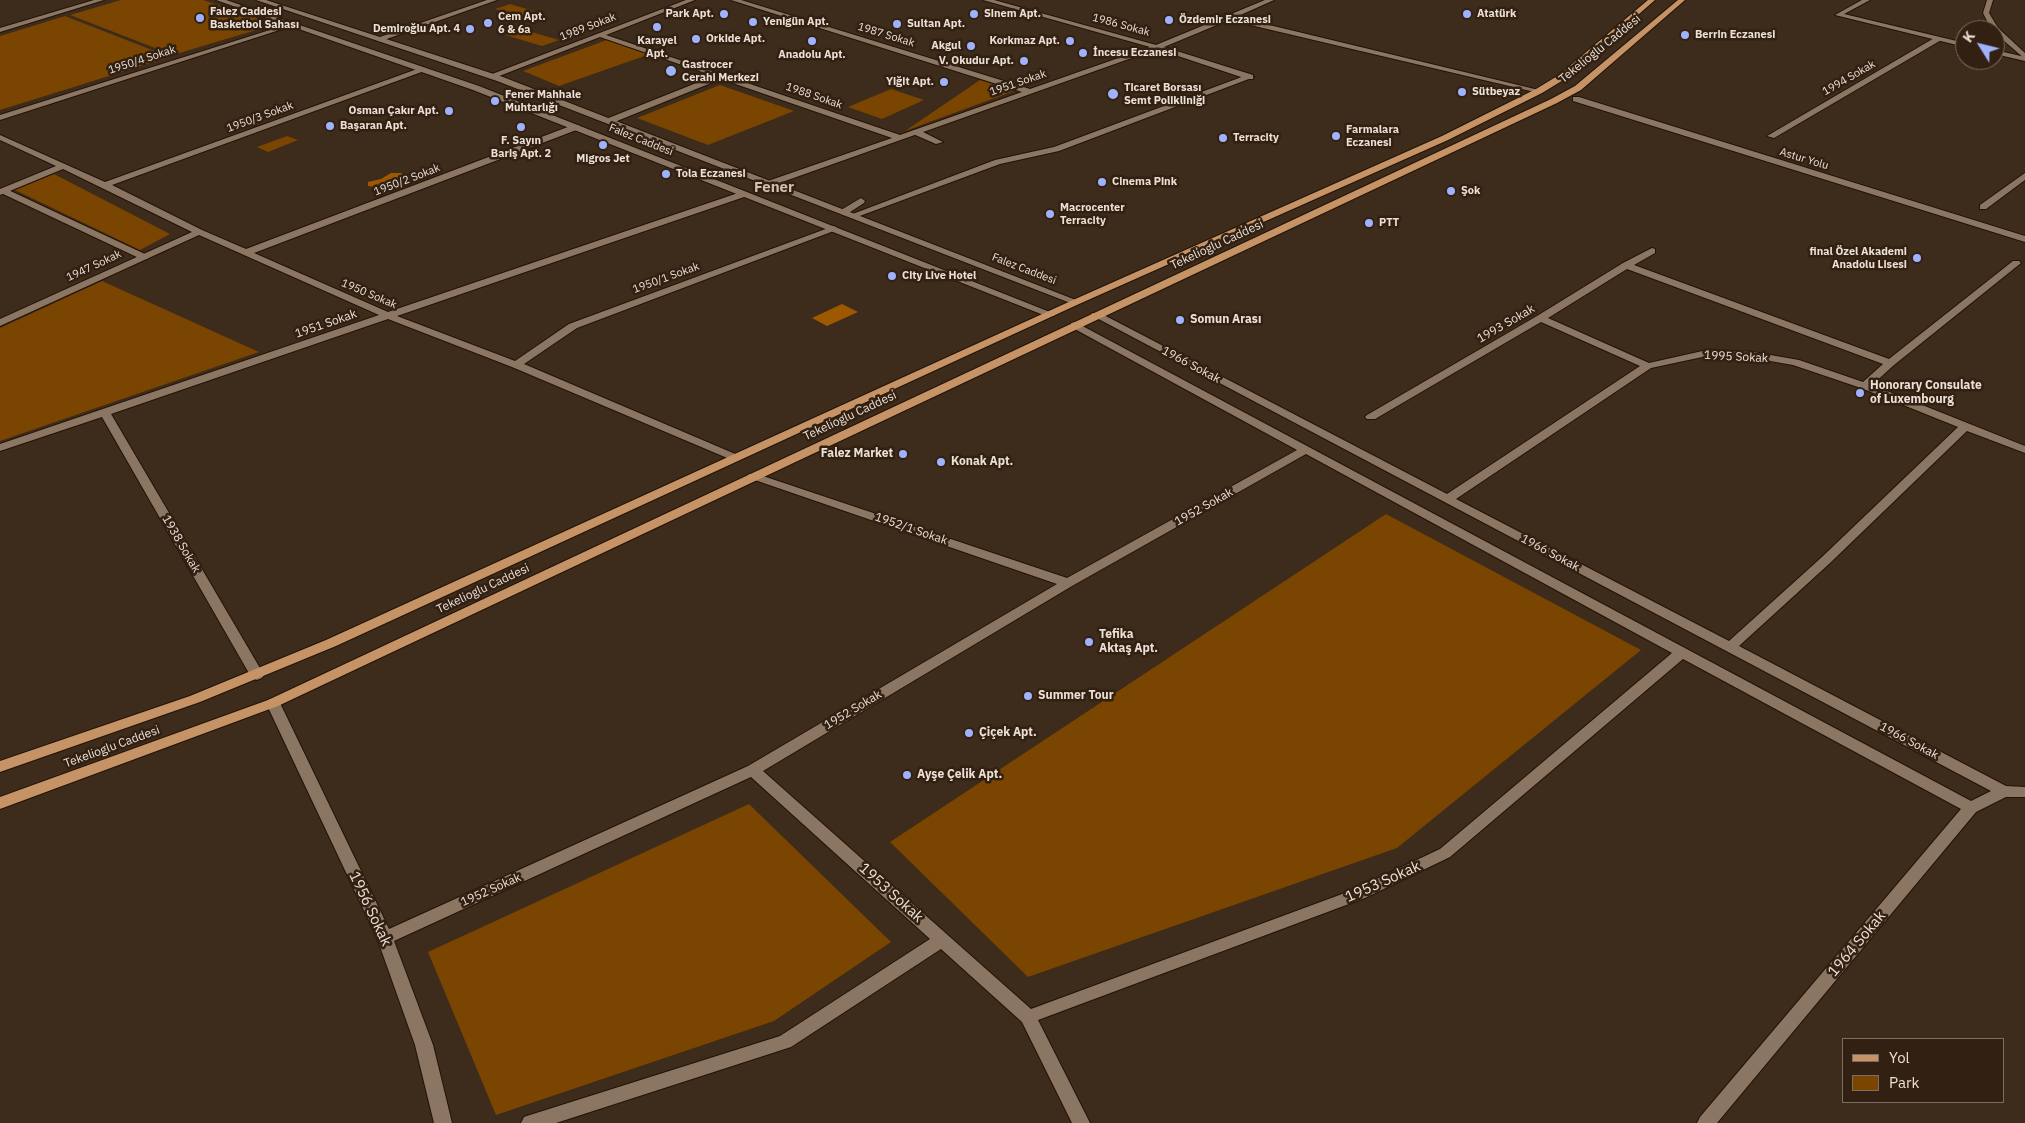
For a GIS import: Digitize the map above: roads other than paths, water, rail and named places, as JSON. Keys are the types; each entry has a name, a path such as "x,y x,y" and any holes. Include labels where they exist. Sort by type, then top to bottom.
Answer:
{"main road":[{"name":"Tekelioglu Caddesi","path":"0,768 258,675 1076,302 1444,138 1539,91 1562,76 1652,0"},
{"name":"Tekelioglu Caddesi","path":"0,803 273,703 1554,101 1578,88 1682,0"}],"street":[{"path":"0,30 101,0"},
{"name":"Falez Caddesi","path":"219,0 476,88 1050,314"},
{"name":"Falez Caddesi","path":"259,0 491,76 1076,302"},
{"path":"356,47 494,0"},
{"name":"1989 Sokak","path":"491,76 692,0"},
{"name":"1987 Sokak","path":"734,0 1030,92"},
{"name":"1986 Sokak","path":"854,215 998,162 1056,149 1250,77 1157,47 986,0"},
{"path":"1246,0 1267,2"},
{"path":"1868,0 1838,15 1955,43"},
{"path":"1990,0 1986,13 1996,29 2025,58"},
{"name":"1951 Sokak","path":"0,448 744,194 1157,47 1267,2"},
{"path":"1231,18 1539,91"},
{"name":"1950/4 Sokak","path":"0,118 291,25"},
{"name":"1988 Sokak","path":"600,35 901,138"},
{"name":"1994 Sokak","path":"1771,136 1939,39"},
{"path":"2005,54 2025,58"},
{"name":"1950/3 Sokak","path":"104,186 422,70"},
{"path":"609,121 720,77"},
{"name":"Astur Yolu","path":"1576,99 2025,239"},
{"name":"1950/2 Sokak","path":"245,253 576,127"},
{"path":"916,132 940,142"},
{"name":"1950 Sokak","path":"0,137 199,232 389,316 516,365 736,458"},
{"path":"2,192 63,166"},
{"path":"1983,208 2025,176"},
{"path":"2,192 144,257"},
{"path":"844,212 861,201"},
{"name":"1950/1 Sokak","path":"516,365 572,326 834,229"},
{"name":"1947 Sokak","path":"0,323 199,232"},
{"name":"1993 Sokak","path":"1371,416 1541,318 1652,251"},
{"path":"1865,386 1890,363 2016,263"},
{"path":"1626,265 1890,363"},
{"name":"1966 Sokak","path":"1096,316 2004,791"},
{"path":"1541,318 1648,366"},
{"name":"1966 Sokak","path":"1075,326 1972,808"},
{"name":"1995 Sokak","path":"1447,499 1648,366 1707,353 1753,355 1795,362 1865,386 2025,450"},
{"name":"1938 Sokak","path":"105,413 258,675"},
{"path":"1730,647 1826,560 1965,426"},
{"name":"1952 Sokak","path":"385,938 753,770 1068,583 1305,450"},
{"name":"1952/1 Sokak","path":"753,476 1068,583"},
{"name":"1953 Sokak","path":"1028,1017 1359,894 1445,853 1682,652"},
{"name":"1956 Sokak","path":"273,703 385,938 424,1045 443,1123"},
{"name":"1953 Sokak","path":"753,770 1028,1017 1081,1123"},
{"path":"2004,791 2025,792"},
{"name":"1964 Sokak","path":"1706,1123 1972,808 2004,791"},
{"path":"530,1123 785,1042 942,940"}],"place":[{"name":"Park Apt.","path":"724,14"},
{"name":"Sinem Apt.","path":"974,14"},
{"name":"Atatürk","path":"1467,14"},
{"name":"Falez Caddesi Basketbol Sahası","path":"200,18"},
{"name":"Özdemir Eczanesi","path":"1169,20"},
{"name":"Yenigün Apt.","path":"753,22"},
{"name":"Cem Apt. 6 & 6a","path":"488,23"},
{"name":"Sultan Apt.","path":"897,24"},
{"name":"Karayel Apt.","path":"657,27"},
{"name":"Demiroğlu Apt. 4","path":"470,29"},
{"name":"Berrin Eczanesi","path":"1685,35"},
{"name":"Orkide Apt.","path":"696,39"},
{"name":"Anadolu Apt.","path":"812,41"},
{"name":"Korkmaz Apt.","path":"1070,41"},
{"name":"Akgul","path":"971,46"},
{"name":"İncesu Eczanesi","path":"1083,53"},
{"name":"V. Okudur Apt.","path":"1024,61"},
{"name":"Gastrocer Cerahi Merkezi","path":"671,71"},
{"name":"Yiğit Apt.","path":"944,82"},
{"name":"Sütbeyaz","path":"1462,92"},
{"name":"Ticaret Borsası Semt Polikliniği","path":"1113,94"},
{"name":"Fener Mahhale Muhtarlığı","path":"495,101"},
{"name":"Osman Çakır Apt.","path":"449,111"},
{"name":"Başaran Apt.","path":"330,126"},
{"name":"F. Sayın Bariş Apt. 2","path":"521,127"},
{"name":"Farmalara Eczanesi","path":"1336,136"},
{"name":"Terracity","path":"1223,138"},
{"name":"Migros Jet","path":"603,145"},
{"name":"Tola Eczanesi","path":"666,174"},
{"name":"Cinema Pink","path":"1102,182"},
{"name":"Şok","path":"1451,191"},
{"name":"Macrocenter Terracity","path":"1050,214"},
{"name":"PTT","path":"1369,223"},
{"name":"final Özel Akademi Anadolu Lisesi","path":"1917,258"},
{"name":"City Live Hotel","path":"892,276"},
{"name":"Somun Arası","path":"1180,320"},
{"name":"Honorary Consulate of Luxembourg","path":"1860,393"},
{"name":"Falez Market","path":"903,454"},
{"name":"Konak Apt.","path":"941,462"},
{"name":"Tefika Aktaş Apt.","path":"1089,642"},
{"name":"Summer Tour","path":"1028,696"},
{"name":"Çiçek Apt.","path":"969,733"},
{"name":"Ayşe Çelik Apt.","path":"907,775"}],"district":[{"name":"Fener","path":"774,188"}]}
